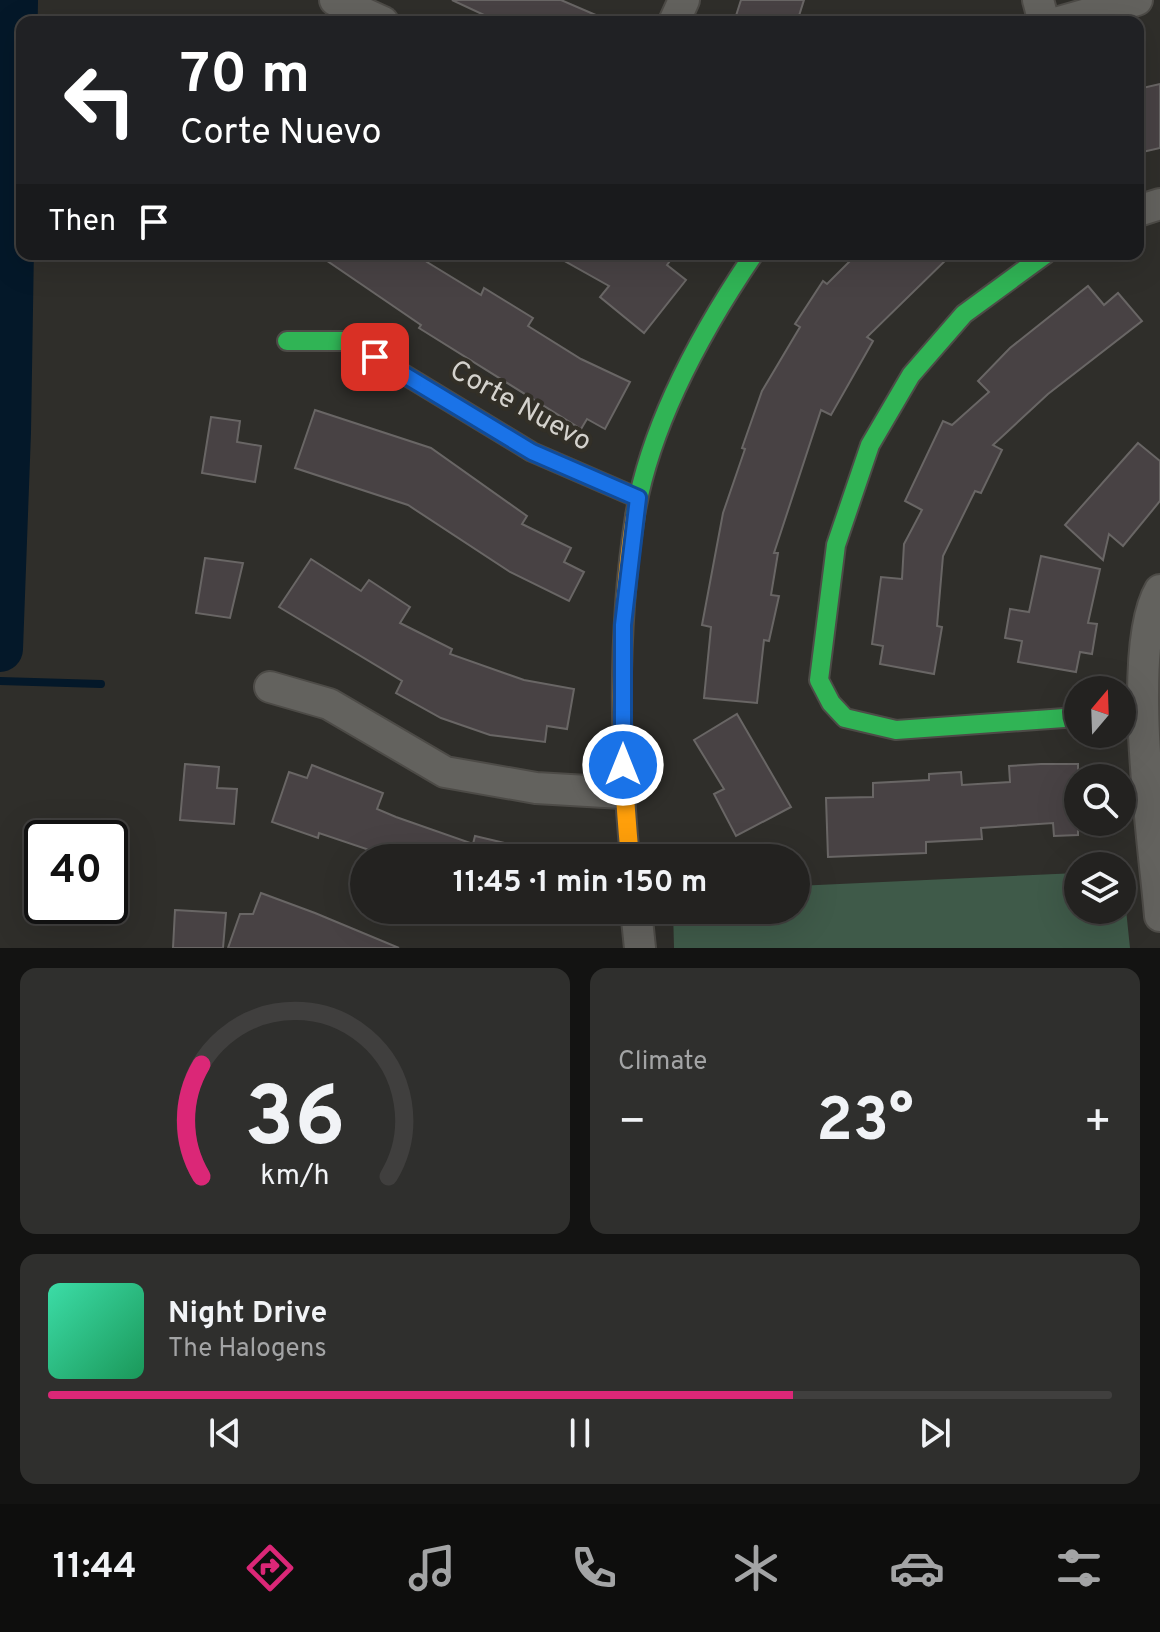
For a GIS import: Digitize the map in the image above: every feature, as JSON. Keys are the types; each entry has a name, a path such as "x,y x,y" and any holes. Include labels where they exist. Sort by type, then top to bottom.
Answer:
{"street":[{"path":"335,0 370,16"},
{"path":"1080,16 1137,0"},
{"path":"628,844 622,793 623,625 638,498 676,388 714,311 750,260"},
{"path":"1038,260 964,314 911,375 870,445 836,545 819,680 831,703 845,718 896,730 1064,718"},
{"name":"Corte Nuevo","path":"287,341 349,341 532,452 638,498"},
{"path":"1136,695 1154,600 1160,590"},
{"path":"270,687 329,704 445,772 536,788 622,793"},
{"path":"1136,743 1160,916"},
{"path":"637,924 640,948"}],"green space":[{"path":"1064,874 1064,924 1128,924 1130,948 674,948 673,924 810,924 810,885"}],"building":[{"path":"452,0 561,0 598,16 486,16"},
{"path":"741,0 804,0 799,16 736,16"},
{"path":"1160,84 1160,148 1144,152 1144,88"},
{"path":"326,260 428,260 427,262 481,295 484,288 533,318 528,326 581,359 630,382 605,429 587,419 581,429 419,328 421,325"},
{"path":"563,260 671,260 667,265 686,280 644,333 600,297 609,286"},
{"path":"851,260 946,260 867,337 873,341 831,415 821,410 774,553 778,553 771,595 779,596 769,641 764,640 757,703 704,698 711,627 702,625 723,513 745,449 742,448 762,391 800,327 795,324 823,281 827,284"},
{"path":"1088,286 1104,305 1118,293 1142,321 1048,394 993,445 1002,450 981,493 975,491 943,556 937,626 942,627 934,674 880,664 883,646 872,644 881,577 902,579 904,544 922,510 905,501 943,421 952,425 989,392 978,381 1010,348"},
{"path":"315,410 431,448 527,516 522,524 571,548 564,562 584,572 569,601 510,572 408,505 295,468"},
{"path":"211,417 240,421 237,442 261,446 255,482 202,473"},
{"path":"1138,443 1160,461 1160,501 1123,546 1109,534 1103,560 1065,525"},
{"path":"1041,556 1100,569 1088,623 1097,624 1092,654 1080,652 1076,672 1018,662 1022,641 1005,638 1010,609 1029,612"},
{"path":"205,558 243,563 230,618 196,613"},
{"path":"311,559 361,591 369,580 410,607 400,623 452,649 450,654 524,680 574,689 567,729 547,726 545,742 490,735 441,718 396,693 402,681 279,607"},
{"path":"737,714 791,807 736,836 714,794 724,789 694,740"},
{"path":"185,764 219,767 217,788 237,789 234,824 180,820"},
{"path":"1064,764 1064,836 1054,836 1053,823 981,828 982,839 926,842 926,853 828,857 826,798 873,797 873,783 929,780 929,774 961,772 962,785 1010,782 1009,766"},
{"path":"312,765 383,793 377,809 473,844 352,844 319,833 318,838 272,822 289,772 307,778"},
{"path":"475,836 509,844 473,844"},
{"path":"261,893 399,948 228,948 240,914 253,914"},
{"path":"175,910 226,913 223,948 173,948"}],"waterway":[{"path":"0,649 8,432 15,0"},
{"path":"0,681 101,684"}],"traffic: fast":[{"path":"635,516 653,447 681,379 716,314 750,260"},
{"path":"1038,260 964,314 911,375 870,445 836,545 819,680 831,703 845,718 896,730 1064,718"},
{"path":"287,341 349,341 532,452 638,498"}],"traffic: slow":[{"path":"629,844 622,687 625,602 635,516"}],"route":[{"path":"375,357 532,452 638,498 623,625 623,765"}]}
